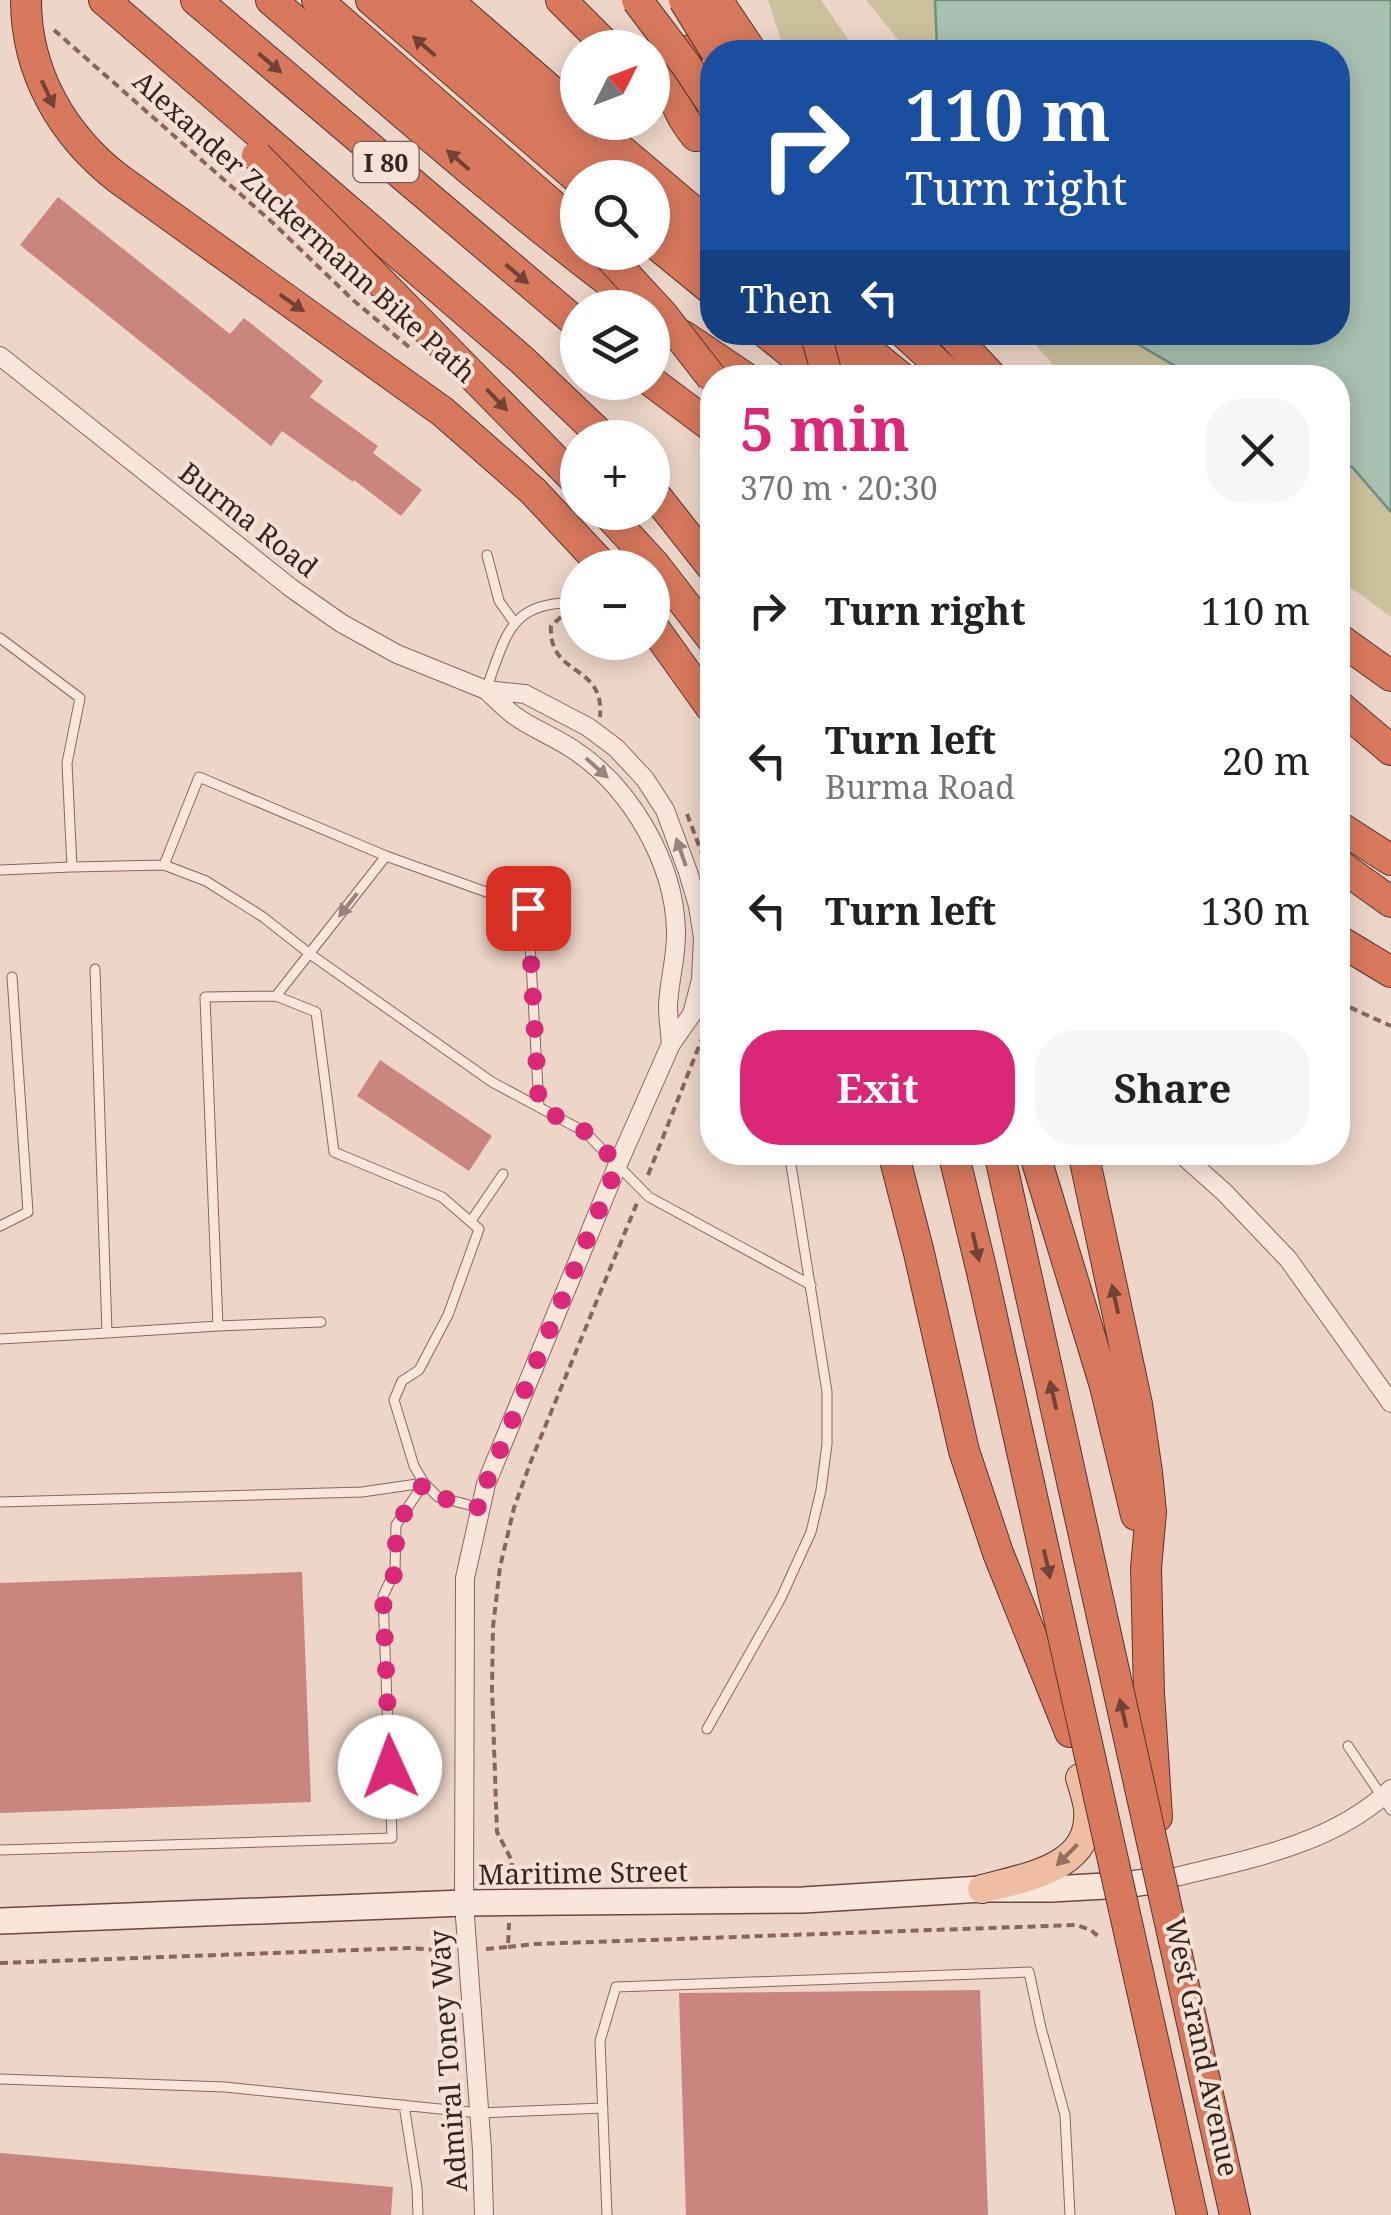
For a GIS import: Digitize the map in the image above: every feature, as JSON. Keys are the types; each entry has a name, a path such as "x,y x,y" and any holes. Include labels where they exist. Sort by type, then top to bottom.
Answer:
{"highway":[{"path":"26,0 31,46 44,85 64,123 88,153 151,203 443,412 533,492 588,550"},
{"path":"104,0 263,148 560,464"},
{"name":"I 80","path":"196,0 560,309"},
{"path":"272,0 497,193 620,290"},
{"path":"317,0 560,211"},
{"path":"371,0 560,163"},
{"path":"410,0 593,160"},
{"path":"447,0 560,98"},
{"path":"561,0 594,30"},
{"path":"637,0 700,86"},
{"path":"684,0 700,43"},
{"path":"724,2 745,40"},
{"path":"670,58 700,52"},
{"path":"700,53 678,69 674,93 678,111 700,139"},
{"path":"670,111 700,140"},
{"path":"609,140 700,217"},
{"path":"263,148 522,360 585,420"},
{"path":"670,224 700,248"},
{"path":"670,256 700,280"},
{"path":"622,270 663,314 702,365"},
{"path":"670,326 727,365"},
{"path":"782,345 808,365"},
{"path":"821,345 846,365"},
{"path":"861,345 886,365"},
{"path":"918,345 938,365"},
{"path":"962,345 981,365"},
{"path":"670,396 700,418"},
{"path":"670,514 700,552"},
{"path":"623,530 700,623"},
{"path":"1350,647 1391,676"},
{"path":"670,650 700,692"},
{"path":"1350,716 1391,752"},
{"path":"1350,726 1391,752"},
{"path":"1350,834 1391,860"},
{"path":"1350,873 1391,902"},
{"path":"1350,947 1391,972"},
{"path":"896,1165 959,1433 998,1554 1070,1732"},
{"path":"907,1165 919,1253"},
{"path":"956,1165 1194,2215"},
{"path":"1001,1165 1237,2215"},
{"path":"1038,1165 1105,1386 1146,1568"},
{"path":"1086,1165 1143,1439 1151,1512 1146,1568 1155,1804 1167,1880"}],"main road":[{"name":"West Grand Avenue","path":"1070,1732 1124,1885 1194,2215"},
{"path":"982,1889 1053,1869 1072,1855 1085,1834 1088,1811 1070,1732"},
{"name":"West Grand Avenue","path":"1167,1880 1237,2215"},
{"name":"Maritime Street","path":"0,1920 464,1904 803,1900 1167,1880"}],"street":[{"name":"Burma Road","path":"0,356 327,614 397,654 486,690 525,694 588,727 616,748 644,779 664,810 688,872 700,918"},
{"name":"Burma Road","path":"486,690 515,716 599,768 620,790 660,859 673,900 676,930 668,1005 671,1044"},
{"name":"Burma Road","path":"464,1904 465,1578 486,1484 618,1164 671,1044 692,1014 700,984"},
{"path":"1194,1165 1288,1259 1391,1403"},
{"path":"1167,1880 1301,1844 1388,1799"},
{"name":"Admiral Toney Way","path":"464,1904 484,2215"}],"lane":[{"path":"708,40 724,2"},
{"path":"487,555 499,601 514,622"},
{"path":"486,690 514,622 534,608 560,603"},
{"path":"0,638 80,698 67,763 72,867"},
{"path":"164,865 200,777 386,856 528,908 539,1107"},
{"path":"276,996 386,856"},
{"path":"0,870 164,865 206,881 263,917 492,1082 586,1132 649,1197 811,1286"},
{"path":"94,970 108,1333"},
{"path":"0,1226 28,1212 12,978"},
{"path":"218,1326 206,997 276,996 316,1012 334,1152 442,1197 479,1228 448,1315 419,1370 402,1381 394,1400 414,1466 424,1483 438,1497 481,1508"},
{"path":"707,1729 781,1598 811,1532 821,1490 827,1444 826,1392 791,1165"},
{"path":"471,1221 504,1174"},
{"path":"0,1339 320,1322"},
{"path":"0,1502 362,1492 424,1483"},
{"path":"0,1850 392,1838 383,1596 396,1571 396,1526 424,1483"},
{"path":"1348,1746 1388,1799"},
{"path":"606,2215 600,2041 616,1987 1029,1972 1065,2115 1070,2215"},
{"path":"0,2079 225,2087 480,2113 602,2108"},
{"path":"404,2106 418,2215"}],"path":[{"name":"Alexander Zuckermann Bike Path","path":"46,24 420,357"},
{"path":"560,618 551,626 553,648 560,657"},
{"path":"562,660 595,686 600,695 600,717"},
{"path":"1350,1007 1391,1026"},
{"path":"507,1851 498,1832 493,1627 500,1567 514,1508 700,1044"},
{"path":"508,1947 1076,1925 1101,1938"},
{"path":"0,1963 390,1948 435,1951"}],"shaded area":[{"path":"768,0 821,0 849,40 781,40"},
{"path":"866,0 1391,0 1391,617 1350,587 1350,365 1053,365 1036,345 1350,345 1350,40 898,40"},
{"path":"935,0 1391,0 1391,512 1350,466 1350,365 1174,365 1139,345 1350,345 1350,40 937,40"}],"building":[{"path":"58,197 230,334 244,318 323,381 310,397 378,446 373,453 422,490 401,516 282,431 271,446 20,245"},
{"path":"380,1060 492,1136 469,1171 357,1096"},
{"path":"302,1572 311,1802 0,1813 0,1583"},
{"path":"980,1990 988,2215 686,2215 679,1993"},
{"path":"0,2153 393,2187 391,2215 0,2215"}],"route":[{"path":"390,1767 383,1596 396,1571 396,1526 424,1483 438,1497 481,1508 486,1484 618,1164 586,1132 539,1107 528,908"}]}
